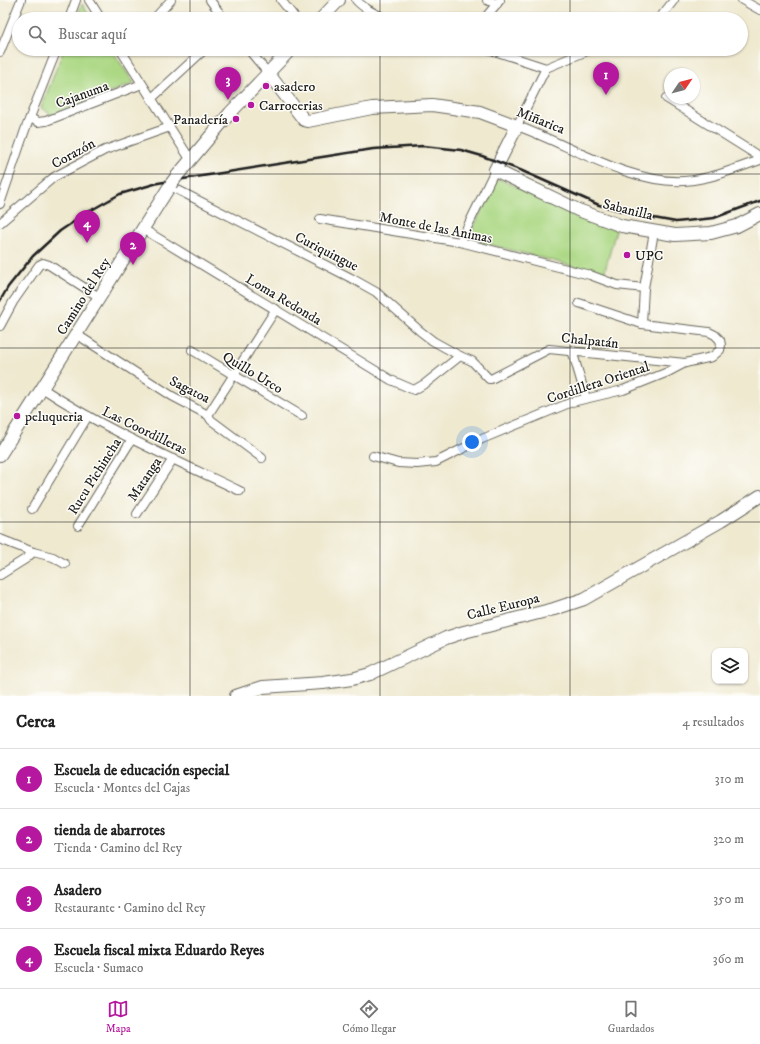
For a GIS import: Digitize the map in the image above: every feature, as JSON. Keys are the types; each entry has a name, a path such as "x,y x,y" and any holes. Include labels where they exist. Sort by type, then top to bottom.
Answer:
{"street":[{"path":"16,12 21,0"},
{"path":"72,12 76,0"},
{"path":"89,0 97,12"},
{"path":"160,12 171,0"},
{"path":"210,0 219,12"},
{"path":"281,0 290,12"},
{"path":"327,12 339,0"},
{"path":"356,0 372,12"},
{"path":"487,0 498,2 490,12"},
{"path":"665,12 674,0"},
{"path":"742,0 757,5"},
{"path":"0,52 12,22"},
{"path":"0,204 30,118 54,56"},
{"path":"127,56 151,99 190,159"},
{"path":"151,99 197,56"},
{"path":"254,56 268,73"},
{"name":"Camino del Rey","path":"0,455 173,182 190,159 230,113 284,56"},
{"path":"509,56 546,68 575,56"},
{"path":"460,242 546,68"},
{"name":"Miñarica","path":"268,73 304,120 308,121 372,108 432,105 480,112 622,170 650,179 684,181 720,175 760,158"},
{"name":"Cajanuma","path":"30,118 38,122 46,121 142,84"},
{"path":"675,104 760,158"},
{"name":"Corazón","path":"0,223 54,177 105,150 170,127"},
{"name":"Sabanilla","path":"495,170 578,210 613,224 654,232 675,235 711,234 737,226 760,214"},
{"name":"Curiquingue","path":"173,182 376,292 420,331 460,356"},
{"name":"Monte de las Animas","path":"320,219 460,242 590,275 617,285 644,288"},
{"name":"Loma Redonda","path":"143,229 391,380 414,390 426,383 460,356"},
{"path":"579,303 642,324 644,288 654,232"},
{"path":"0,326 13,302 39,265 43,263 49,265 99,297"},
{"name":"Sagatoa","path":"76,334 172,396 208,415 276,309"},
{"name":"Cordillera Oriental","path":"373,456 398,463 417,464 436,462 482,439 572,402 623,390 668,372 685,363 712,357 720,350 722,345 720,340 715,335 708,332 642,324"},
{"name":"Chalpatán","path":"460,356 472,362 488,378 492,379 549,349 572,350 685,363"},
{"name":"Quillo Urco","path":"192,350 302,416"},
{"path":"572,350 586,398"},
{"name":"Las Coordilleras","path":"42,388 88,416 132,439 240,491"},
{"path":"208,415 211,420 262,458"},
{"path":"32,509 88,416"},
{"name":"Rucu Pichincha","path":"78,526 132,439"},
{"name":"Matanga","path":"137,514 173,459"},
{"name":"Calle Europa","path":"236,696 263,687 323,683 352,679 370,674 446,638 554,609 584,598 721,521 760,496"},
{"path":"0,539 33,552 53,557 65,564"},
{"path":"0,575 28,558 33,552"}],"green space":[{"path":"82,4 87,12 79,12"},
{"path":"61,56 116,56 134,83 52,115 41,108"},
{"path":"497,178 616,230 604,274 468,239"}],"railway":[{"path":"0,301 8,287 33,256 60,231 88,212 120,194 158,183 373,149 423,146 461,150 520,170 599,205 637,215 676,222 714,218 760,201"}],"place":[{"name":"asadero","path":"266,86"},
{"name":"Escuela de educación especial","path":"606,95"},
{"name":"Asadero","path":"228,100"},
{"name":"Carrocerias","path":"251,105"},
{"name":"Panadería","path":"236,119"},
{"name":"Escuela fiscal mixta Eduardo Reyes","path":"87,243"},
{"name":"UPC","path":"627,255"},
{"name":"tienda de abarrotes","path":"133,265"},
{"name":"peluqueria","path":"17,416"}]}
